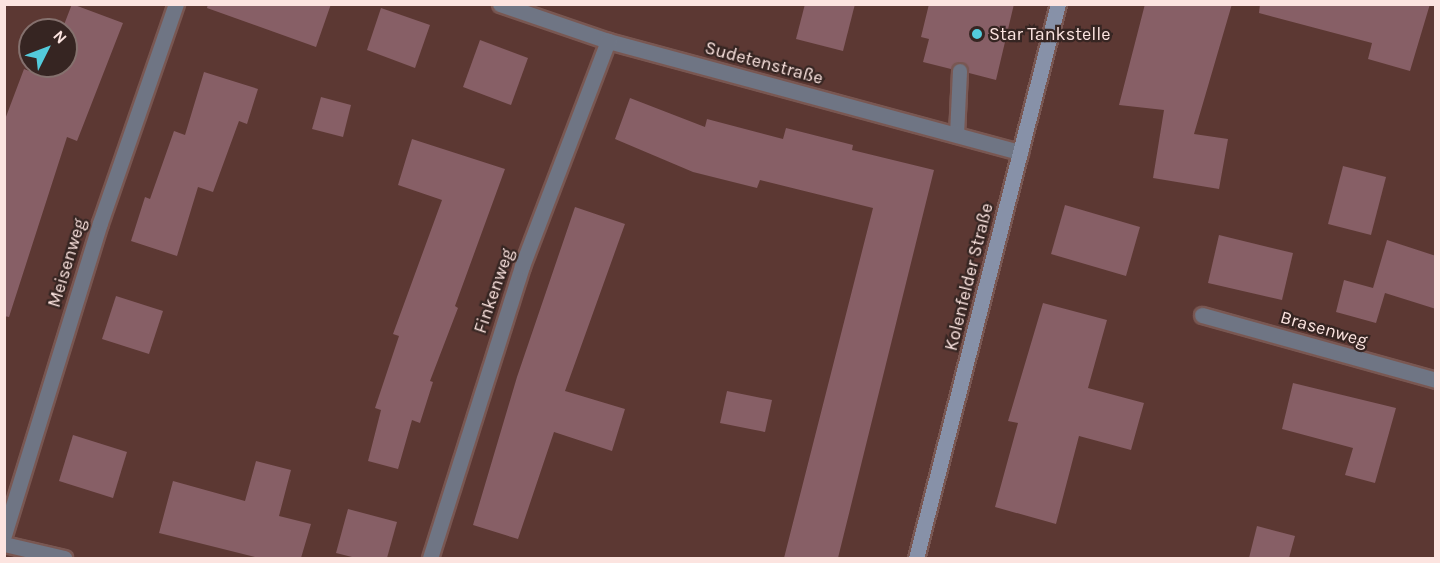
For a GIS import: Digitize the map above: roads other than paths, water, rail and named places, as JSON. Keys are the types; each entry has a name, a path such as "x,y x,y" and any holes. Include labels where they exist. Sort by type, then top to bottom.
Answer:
{"main road":[{"name":"Kolenfelder Straße","path":"916,558 1058,4"}],"street":[{"name":"Meisenweg","path":"4,535 100,223 176,4"},
{"name":"Sudetenstraße","path":"500,4 608,41 1020,152"},
{"name":"Finkenweg","path":"430,558 522,266 608,41"},
{"name":"Brasenweg","path":"1202,315 1436,380"},
{"path":"4,544 64,558"}],"lane":[{"path":"957,135 960,71"}],"place":[{"name":"Star Tankstelle","path":"977,34"}]}
